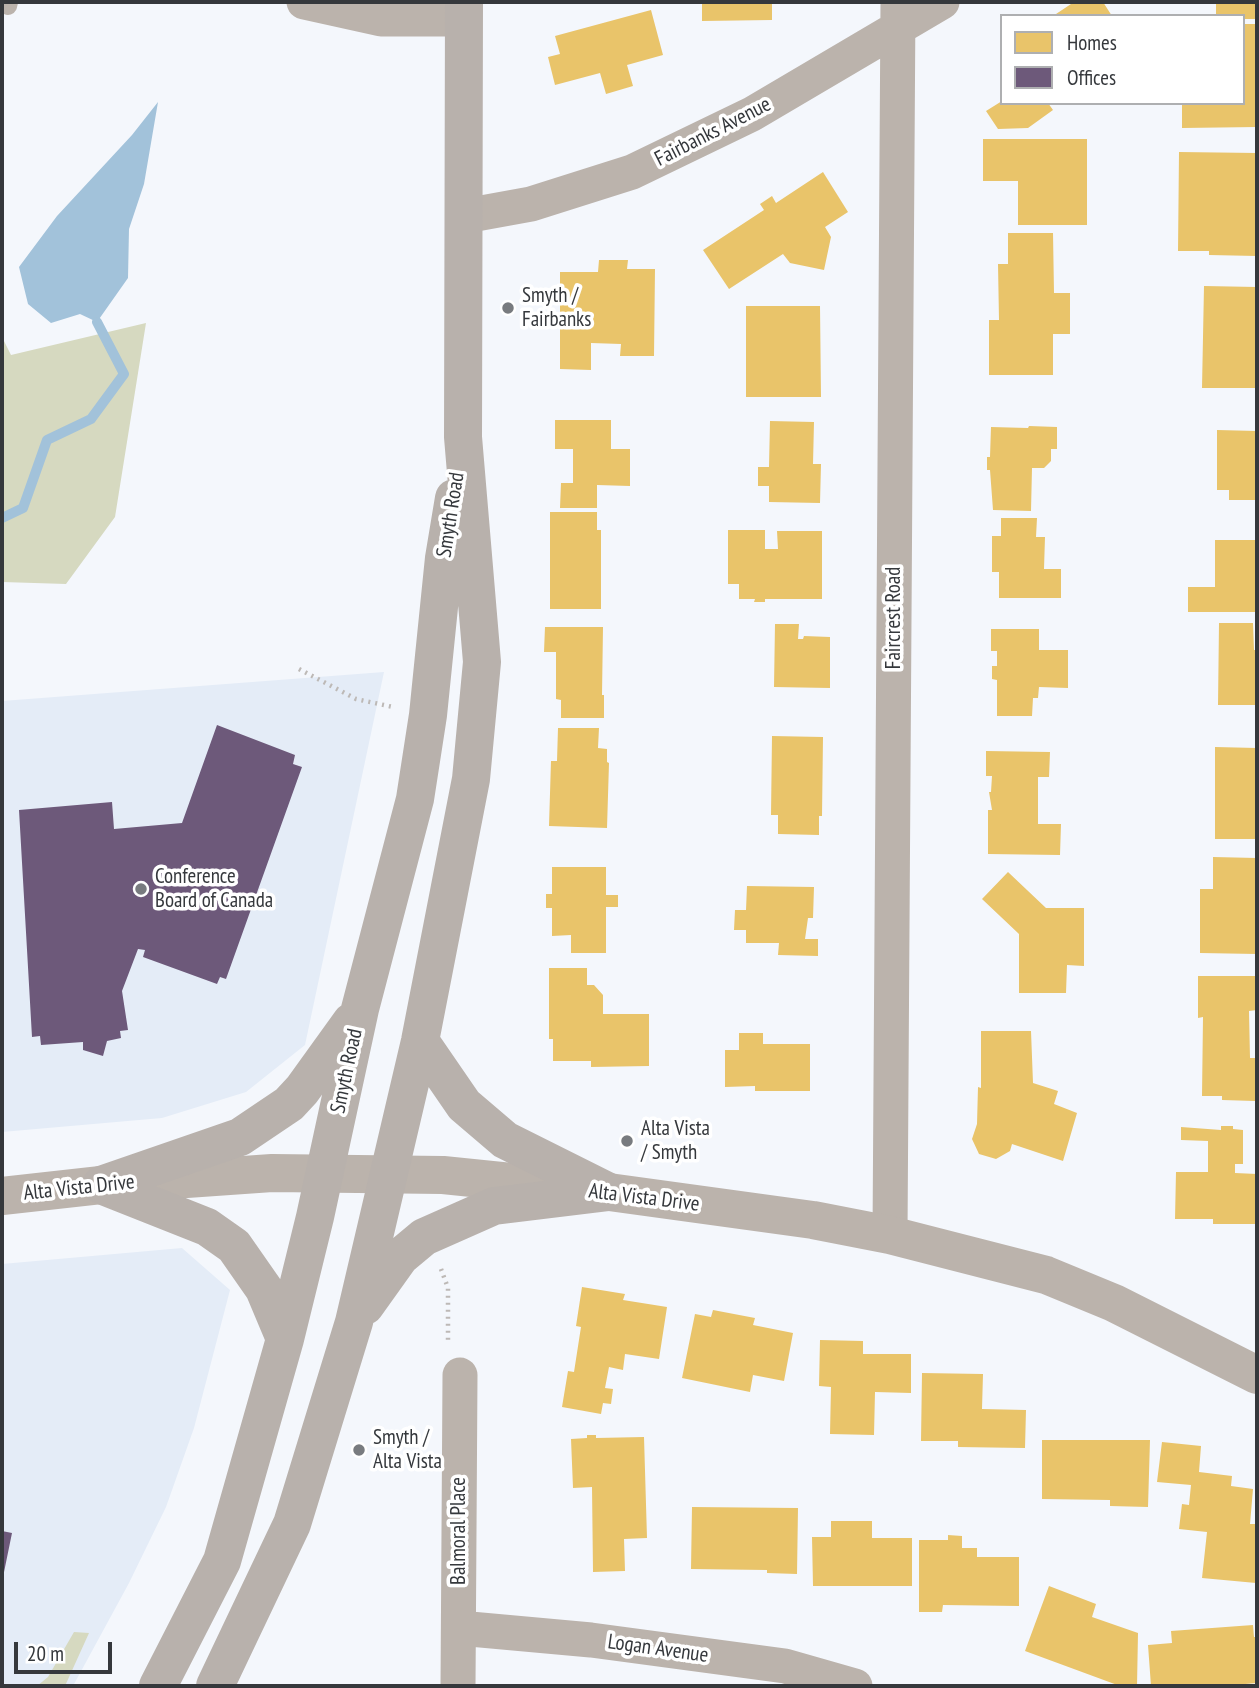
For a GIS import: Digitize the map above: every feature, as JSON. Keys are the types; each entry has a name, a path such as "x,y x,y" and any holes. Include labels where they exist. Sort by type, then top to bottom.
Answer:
{"main road":[{"name":"Smyth Road","path":"215,1686 292,1524 354,1322 420,1041 471,779 482,662 463,437 464,10"},
{"name":"Smyth Road","path":"158,1686 222,1561 285,1339 326,1173 360,1009 415,799 428,715 444,558 463,437"},
{"path":"101,1185 240,1137 289,1104 360,1009"},
{"path":"420,1041 464,1105 505,1140 609,1192"},
{"path":"101,1185 207,1227 234,1246 264,1289 285,1339"},
{"path":"354,1322 400,1257 424,1237 494,1206 609,1192"}],"street":[{"path":"304,2 381,19 464,10"},
{"name":"Fairbanks Avenue","path":"465,216 531,204 632,172 752,114 898,15 942,2"},
{"name":"Faircrest Road","path":"890,1235 898,15"},
{"name":"Alta Vista Drive","path":"2,1196 101,1185 272,1173 443,1175 609,1192 813,1220 890,1235 1045,1275 1114,1303 1257,1375"},
{"name":"Balmoral Place","path":"458,1686 460,1375"},
{"name":"Logan Avenue","path":"458,1628 591,1640 785,1666 855,1686"}],"lane":[{"path":"2,3 8,6 9,2"}],"path":[{"path":"299,669 355,699 394,708"},
{"path":"439,1264 447,1288 448,1350 460,1375"}],"shaded area":[{"path":"384,672 305,1045 246,1092 162,1118 2,1132 2,701"},
{"path":"182,1248 230,1290 194,1428 166,1507 129,1583 73,1686 2,1686 2,1264"}],"green space":[{"path":"146,323 115,517 66,584 2,582 2,337 11,355"},
{"path":"74,1632 89,1633 65,1686 37,1686 48,1677"}],"water":[{"path":"158,102 144,184 129,229 128,278 97,322 80,314 51,323 28,304 19,267 57,216 132,135"}],"building: Homes":[{"path":"702,2 772,2 772,20 702,21"},
{"path":"1074,2 1103,2 1111,14 1056,14"},
{"path":"1216,2 1257,2 1257,19 1245,19 1245,14 1216,14"},
{"path":"651,10 663,55 627,65 633,86 606,94 600,73 555,85 548,57 560,54 555,36"},
{"path":"1245,24 1257,24 1257,127 1182,128 1182,105 1245,105"},
{"path":"1000,102 1000,105 1049,105 1053,110 1028,128 998,129 986,111"},
{"path":"983,139 1087,139 1087,225 1018,225 1018,181 983,181"},
{"path":"1179,152 1257,153 1257,256 1178,251"},
{"path":"823,172 848,212 825,227 831,237 824,270 790,263 783,254 729,289 703,250 764,210 760,204 772,196 776,203"},
{"path":"1008,233 1053,233 1054,293 1070,293 1070,334 1053,334 1053,375 989,375 989,320 999,320 998,264 1008,264"},
{"path":"599,260 628,260 627,269 655,269 654,356 620,356 621,344 591,343 591,370 560,369 560,272 598,272"},
{"path":"1204,286 1257,287 1257,388 1202,388"},
{"path":"746,306 820,306 821,397 746,397"},
{"path":"555,420 611,420 611,449 630,449 630,486 597,485 597,508 560,508 561,483 573,483 573,449 555,449"},
{"path":"770,421 814,422 813,464 821,464 820,503 769,502 769,486 758,486 758,467 769,467"},
{"path":"991,427 1057,427 1057,449 1051,449 1051,461 1044,468 1032,468 1031,511 993,510 990,470 987,470"},
{"path":"1217,430 1257,431 1257,500 1229,500 1229,490 1217,490"},
{"path":"550,512 597,512 597,530 601,530 601,609 550,609"},
{"path":"1001,518 1037,518 1036,537 1045,537 1044,569 1061,569 1061,598 999,598 999,572 992,572 992,536 1001,536"},
{"path":"728,530 765,530 765,549 778,549 777,531 822,531 822,599 765,599 765,602 754,602 755,599 739,599 739,584 728,584"},
{"path":"1215,540 1257,540 1257,612 1188,612 1188,587 1215,587"},
{"path":"1219,623 1253,623 1254,650 1257,650 1257,705 1218,705"},
{"path":"775,624 799,624 798,639 803,639 804,636 830,637 830,688 774,687"},
{"path":"545,627 603,627 604,718 561,718 561,700 556,699 556,652 544,652"},
{"path":"991,629 1039,629 1039,650 1068,650 1068,688 1039,687 1038,698 1033,698 1032,716 997,716 997,680 992,679 992,666 997,666 997,651 991,651"},
{"path":"558,728 599,728 598,748 607,749 609,763 607,828 549,826 551,761 557,761"},
{"path":"772,736 823,737 822,816 819,816 819,835 778,834 778,815 771,815"},
{"path":"1215,747 1257,748 1257,839 1215,839"},
{"path":"986,751 1050,752 1049,777 1038,777 1038,824 1061,824 1060,855 988,854 988,810 992,810 989,792 992,776 986,776"},
{"path":"1213,857 1257,858 1257,954 1200,953 1200,889 1213,889"},
{"path":"552,867 606,867 606,895 618,895 618,907 606,907 606,953 571,953 571,935 552,936 552,908 546,908 546,894 552,894"},
{"path":"1008,872 1046,908 1084,908 1084,966 1067,965 1066,993 1019,993 1019,934 982,899"},
{"path":"747,886 814,887 813,918 808,918 805,939 818,939 818,956 778,955 779,943 746,943 746,930 734,930 735,910 746,910"},
{"path":"549,968 587,968 587,985 594,985 603,995 603,1014 649,1014 649,1066 591,1067 591,1061 553,1061 553,1039 549,1039"},
{"path":"1198,976 1257,976 1257,1010 1249,1011 1250,1058 1255,1058 1255,1101 1222,1100 1222,1096 1202,1096 1203,1017 1198,1018"},
{"path":"981,1031 1031,1031 1033,1083 1058,1091 1054,1104 1077,1113 1063,1161 1012,1144 1010,1151 996,1159 979,1154 972,1139 977,1124 978,1087 981,1088"},
{"path":"739,1033 763,1033 763,1044 810,1044 810,1091 755,1091 755,1086 725,1087 725,1050 739,1050"},
{"path":"1221,1126 1233,1126 1233,1129 1243,1130 1243,1164 1235,1164 1235,1173 1257,1174 1257,1224 1213,1224 1213,1219 1175,1219 1176,1172 1208,1172 1208,1141 1181,1140 1181,1127 1221,1130"},
{"path":"582,1287 625,1294 623,1300 667,1307 659,1359 625,1354 623,1370 609,1367 605,1388 613,1389 611,1404 603,1403 601,1414 562,1407 568,1371 574,1372 581,1327 576,1326"},
{"path":"713,1310 755,1318 753,1325 793,1333 784,1381 753,1375 750,1392 682,1378 695,1314 711,1317"},
{"path":"820,1340 863,1341 863,1354 911,1354 911,1393 875,1392 874,1435 830,1434 831,1387 819,1386"},
{"path":"922,1373 983,1374 982,1409 1026,1410 1025,1448 958,1447 958,1441 921,1441"},
{"path":"587,1435 596,1435 596,1438 644,1437 647,1538 624,1539 625,1571 593,1572 592,1487 573,1488 571,1439 587,1438"},
{"path":"1042,1440 1150,1440 1148,1507 1110,1506 1110,1500 1042,1499"},
{"path":"1162,1442 1201,1446 1199,1472 1232,1476 1231,1486 1253,1489 1250,1524 1257,1524 1256,1583 1202,1578 1207,1532 1179,1529 1182,1504 1189,1505 1191,1485 1157,1482"},
{"path":"692,1507 798,1508 797,1574 767,1573 767,1570 691,1569"},
{"path":"831,1521 872,1521 872,1538 912,1538 912,1586 813,1586 812,1537 831,1537"},
{"path":"948,1535 962,1536 962,1548 977,1548 977,1557 1019,1557 1019,1606 943,1605 942,1612 919,1612 919,1540 948,1540"},
{"path":"1049,1586 1096,1604 1092,1617 1138,1633 1137,1686 1120,1686 1025,1651"},
{"path":"1253,1625 1254,1637 1257,1637 1257,1683 1151,1686 1148,1645 1172,1643 1171,1631"}],"building: Offices":[{"name":"Conference Board of Canada","path":"217,725 295,755 293,764 302,767 226,979 220,977 217,984 143,957 145,950 138,949 122,991 128,1030 120,1031 121,1038 107,1041 103,1056 83,1050 83,1042 41,1045 40,1036 32,1037 19,810 112,802 114,829 182,823"},
{"path":"2,1531 12,1533 3,1577 2,1577"}],"waterway":[{"path":"2,518 23,508 47,440 91,419 124,374 97,322"}],"place":[{"name":"Smyth / Fairbanks","path":"508,308"},
{"name":"Conference Board of Canada","path":"141,889"},
{"name":"Alta Vista / Smyth","path":"627,1141"},
{"name":"Smyth / Alta Vista","path":"359,1450"}]}
